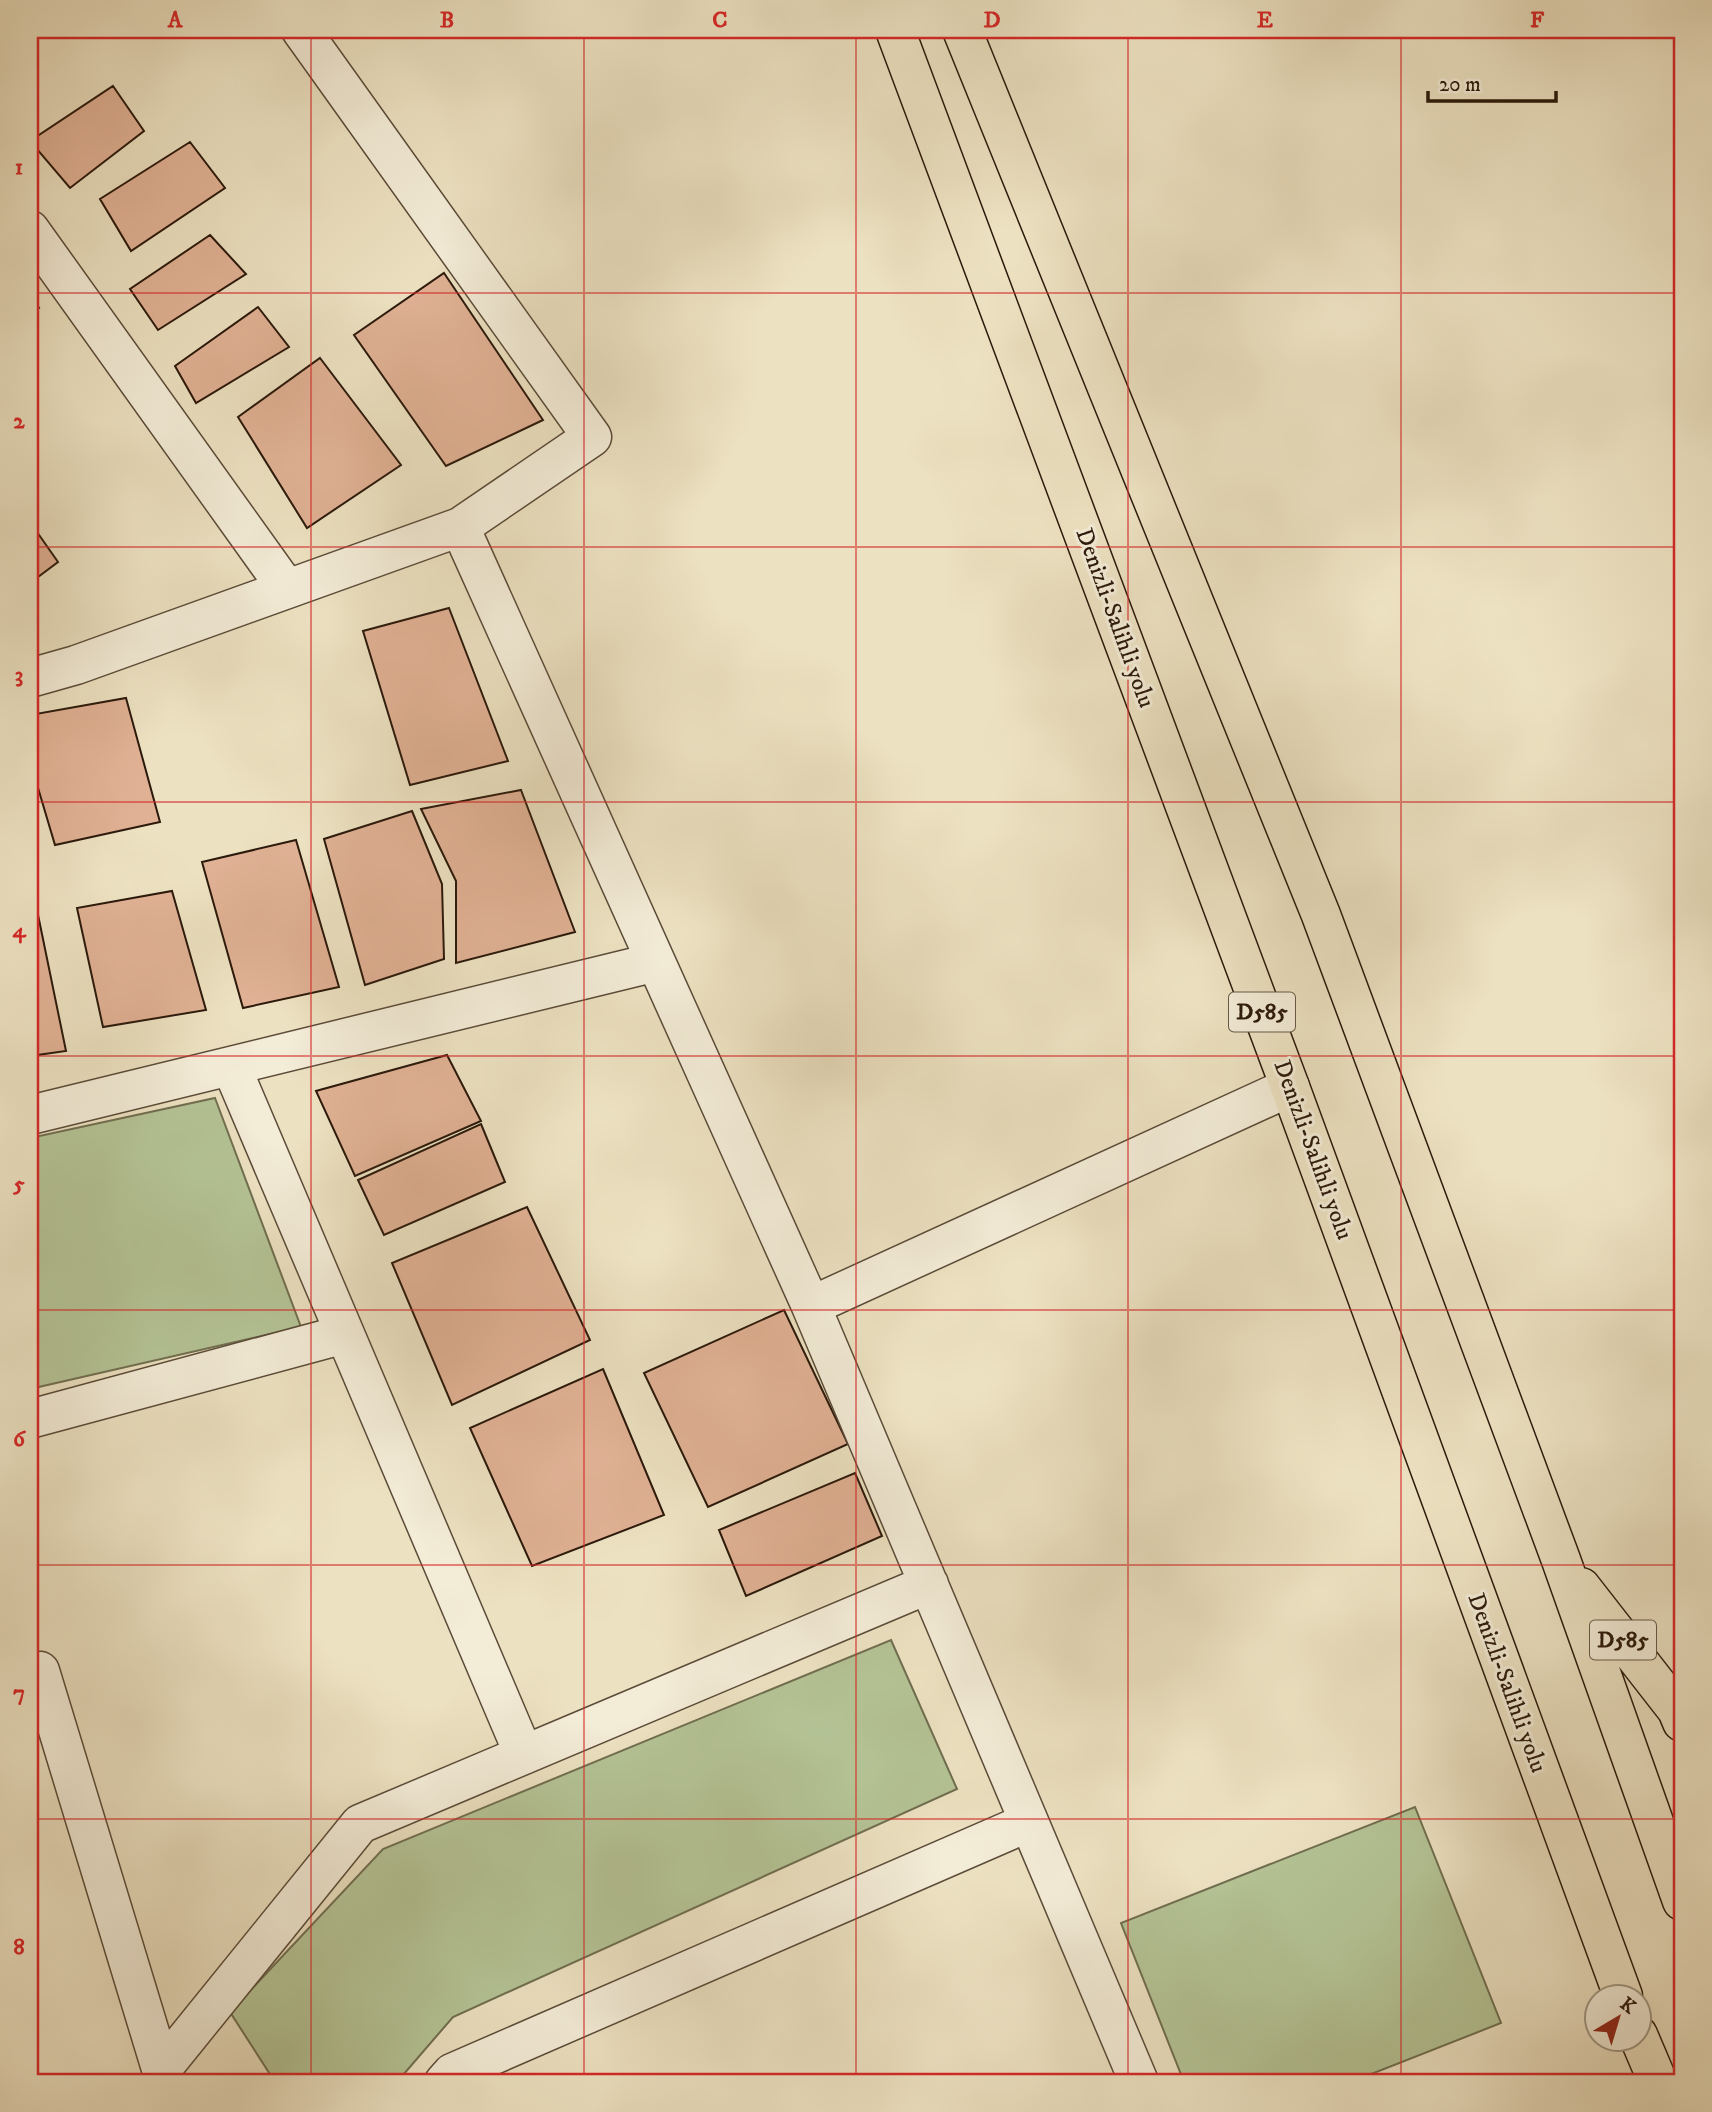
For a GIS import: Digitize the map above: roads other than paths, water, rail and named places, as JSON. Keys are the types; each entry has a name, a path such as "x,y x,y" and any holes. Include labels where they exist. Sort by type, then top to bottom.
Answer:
{"highway":[{"name":"Denizli-Salihli yolu","path":"895,30 1290,1087 1616,1982"},
{"name":"D585","path":"962,30 1321,915 1561,1560 1682,1901"},
{"name":"D585","path":"1561,1560 1677,1710 1682,1722"},
{"path":"1636,2052 1644,2082"},
{"path":"1646,2052 1658,2082"}],"street":[{"path":"30,678 76,665 460,527 592,437 301,30"},
{"path":"30,230 287,589"},
{"path":"460,527 811,1306 1139,2082"},
{"path":"30,1115 656,962"},
{"path":"231,1066 524,1755"},
{"path":"811,1306 1290,1087"},
{"path":"30,1419 345,1334"},
{"path":"163,2076 360,1824 929,1584"},
{"path":"33,1663 163,2076"},
{"path":"444,2082 452,2073 1029,1822"}]}
